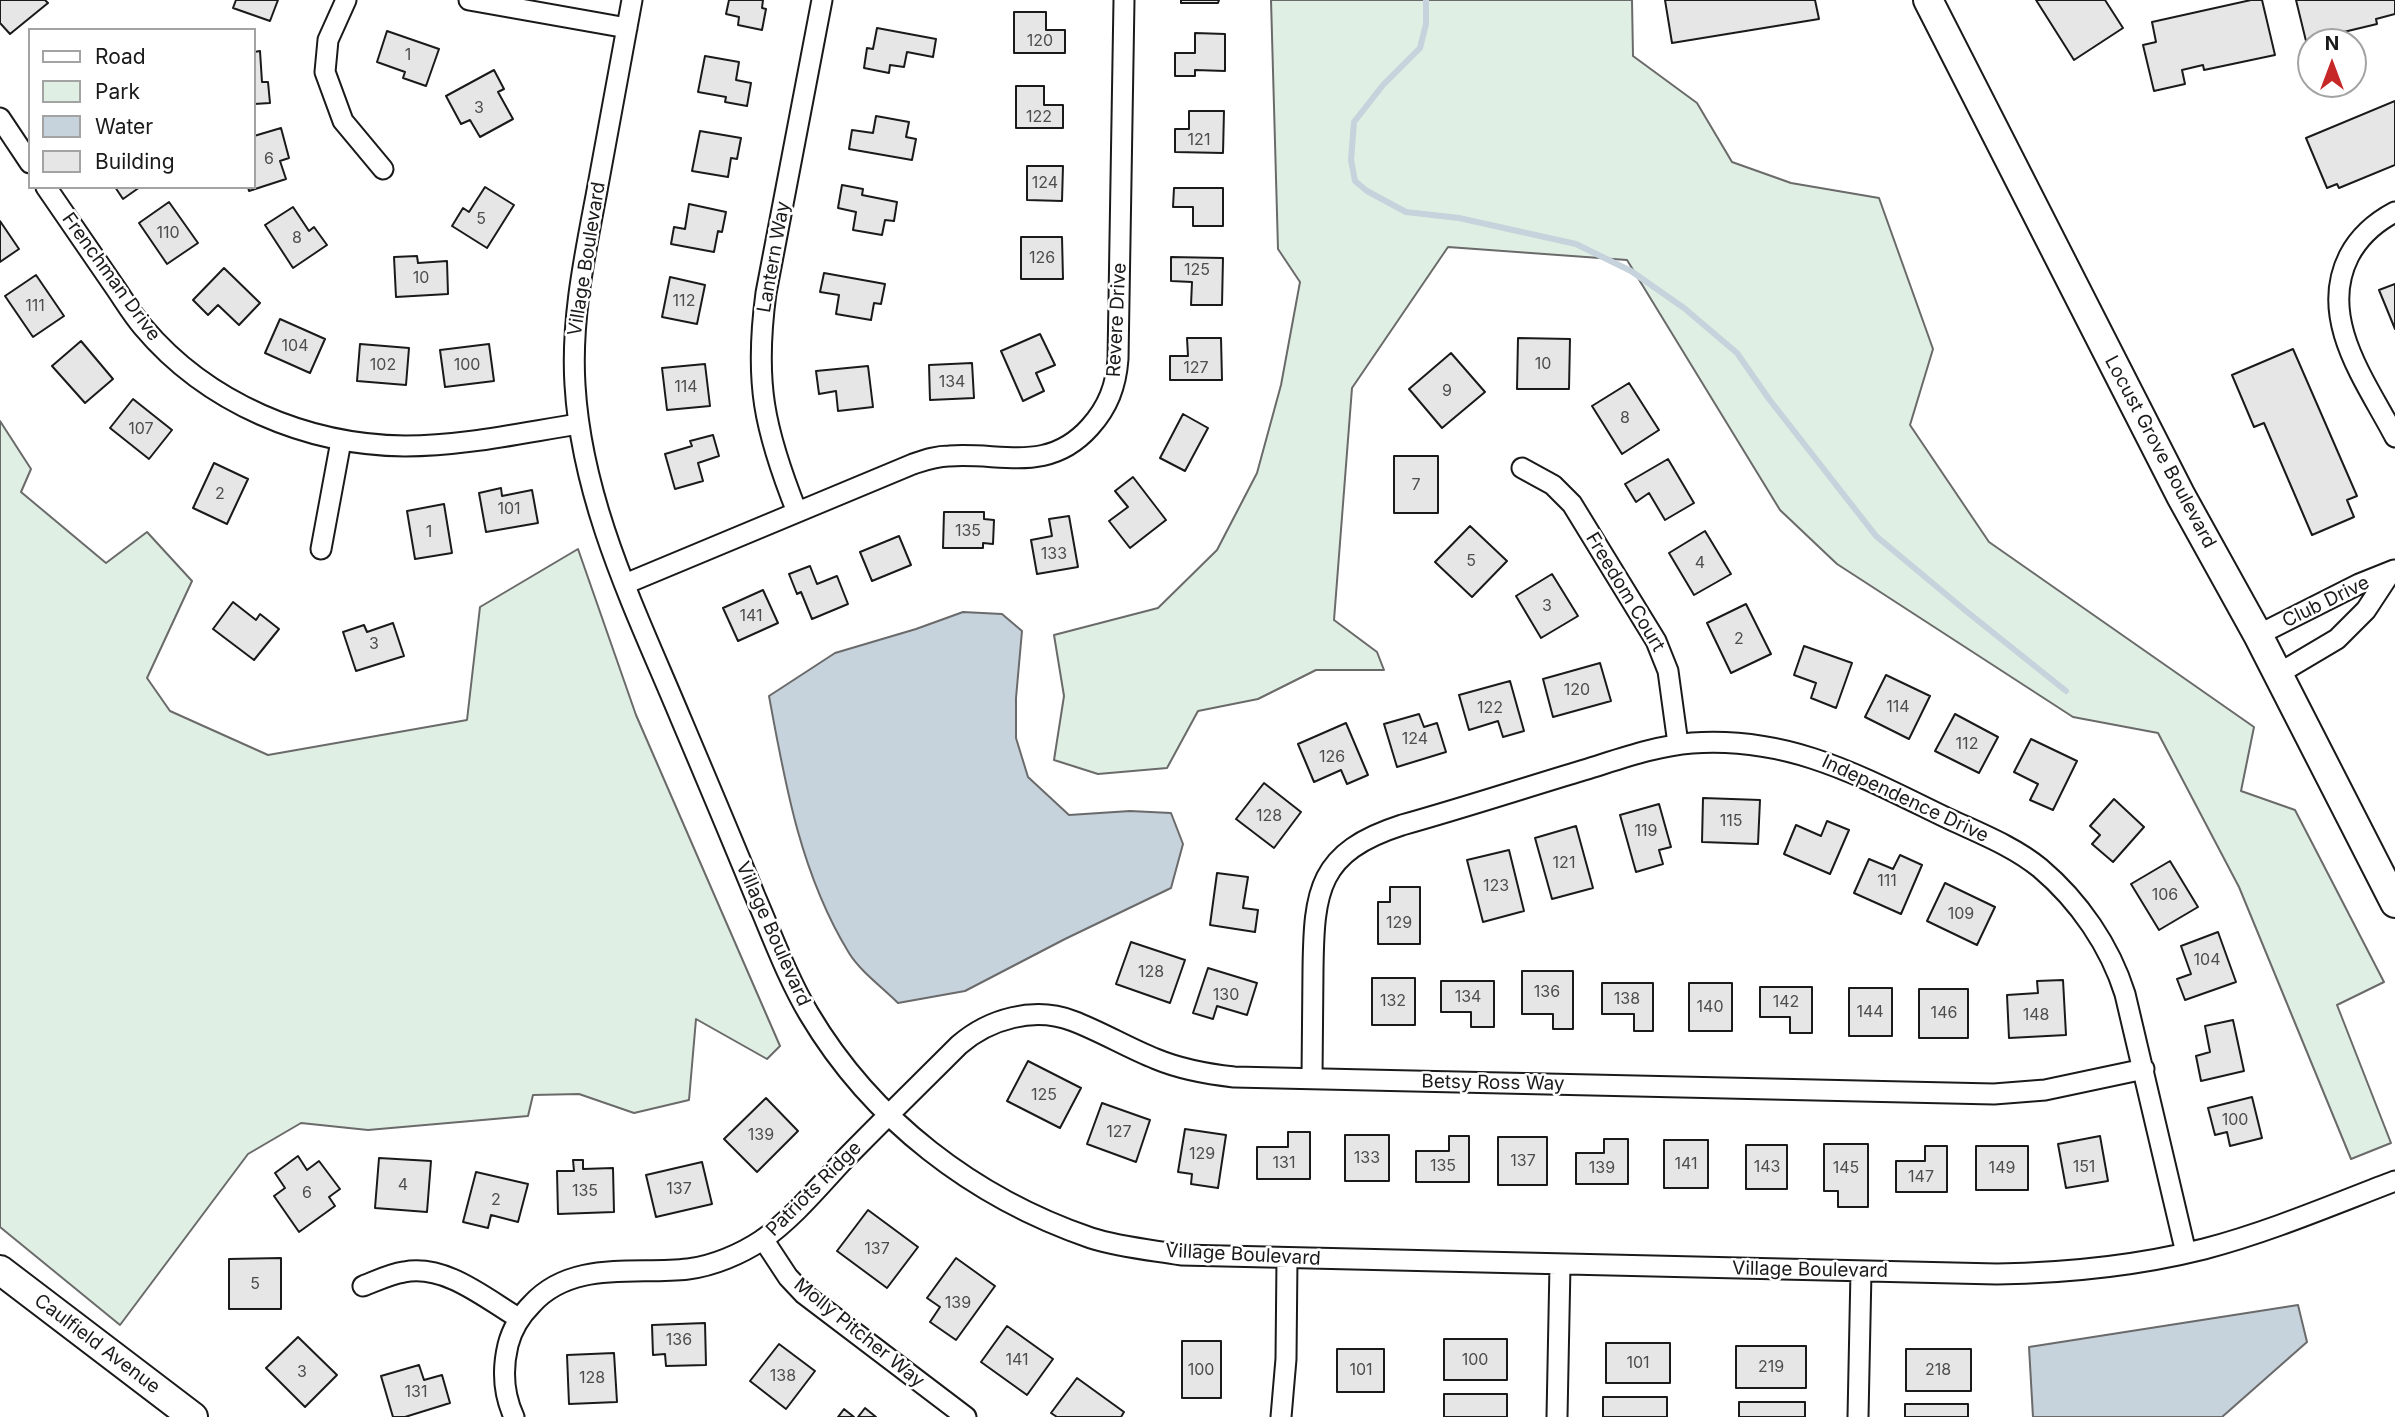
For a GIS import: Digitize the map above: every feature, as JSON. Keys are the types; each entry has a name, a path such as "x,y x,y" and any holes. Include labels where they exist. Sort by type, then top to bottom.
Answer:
{"street":[{"path":"346,0 328,40 325,72 343,121 383,169"},
{"path":"469,0 627,28"},
{"name":"Village Boulevard","path":"632,0 584,259 575,323 574,370 578,425 596,507 625,584 795,988 827,1042 888,1115 919,1143 975,1183 1033,1216 1094,1239 1181,1255 1997,1274 2068,1271 2186,1253 2269,1229 2395,1181"},
{"name":"Lantern Way","path":"797,512 776,457 766,419 761,385 761,341 766,293 822,0"},
{"name":"Revere Drive","path":"625,584 897,471 937,457 965,455 1016,459 1056,452 1081,436 1101,413 1112,392 1118,359 1124,0"},
{"name":"Locust Grove Boulevard","path":"1928,0 2181,496 2258,635 2395,903"},
{"path":"0,118 28,160"},
{"name":"Frenchman Drive","path":"47,189 142,326 179,363 231,401 284,425 341,441 405,446 453,443 578,425"},
{"path":"2395,212 2372,227 2352,251 2343,268 2337,311 2345,340 2395,437"},
{"path":"321,549 341,441"},
{"name":"Freedom Court","path":"1522,468 1553,485 1572,504 1656,640 1668,671 1678,744"},
{"path":"2278,674 2337,639 2366,610 2393,570"},
{"name":"Club Drive","path":"2258,635 2359,584 2393,570"},
{"name":"Independence Drive","path":"1312,1078 1316,906 1326,877 1351,849 1374,834 1395,827 1648,751 1678,744 1728,742 1757,745 1828,762 2025,857 2064,891 2090,923 2113,961 2130,1010 2186,1253"},
{"name":"Betsy Ross Way","path":"888,1115 968,1037 989,1025 1028,1016 1056,1016 1074,1021 1153,1058 1202,1072 1234,1077 1994,1094 2045,1090 2144,1069"},
{"name":"Patriots Ridge","path":"514,1417 506,1394 504,1364 509,1339 520,1320 546,1292 569,1279 595,1273 690,1269 724,1260 763,1239 792,1214 888,1115"},
{"name":"Molly Pitcher Way","path":"763,1239 788,1277 804,1294 966,1417"},
{"path":"1281,1417 1286,1369 1287,1259"},
{"path":"1558,1417 1560,1265"},
{"name":"Caulfield Avenue","path":"0,1270 193,1417"},
{"path":"363,1286 407,1271 435,1273 459,1283 520,1320"},
{"path":"1858,1417 1861,1271"}],"green space":[{"path":"1271,0 1632,0 1633,56 1697,103 1732,162 1791,183 1879,198 1933,349 1910,425 1989,542 2254,727 2241,791 2295,810 2384,982 2337,1005 2391,1143 2351,1159 2239,887 2158,733 2073,717 1837,564 1780,510 1627,260 1448,247 1352,388 1334,620 1377,652 1384,670 1316,670 1258,699 1198,711 1167,768 1098,774 1054,760 1064,696 1054,635 1158,608 1217,550 1257,473 1281,385 1300,282 1278,249"},
{"path":"0,421 31,469 21,492 106,563 147,532 192,581 147,678 170,711 268,755 467,720 480,607 578,549 636,715 780,1046 767,1059 696,1019 689,1100 634,1113 579,1094 533,1095 528,1116 368,1130 301,1123 248,1154 120,1325 0,1227"}],"water":[{"path":"963,612 1002,614 1022,631 1016,698 1016,738 1028,777 1069,815 1130,811 1171,813 1183,844 1171,888 965,991 898,1003 854,960 832,923 818,892 797,828 769,696 835,653"},
{"path":"2298,1305 2307,1342 2222,1417 2033,1417 2029,1347"}],"building":[{"path":"0,0 45,0 48,3 10,34 0,23"},
{"path":"236,0 278,0 270,21 233,8"},
{"path":"729,0 763,0 762,8 766,9 762,30 738,25 739,17 726,14"},
{"path":"1181,0 1219,0 1218,3 1181,3"},
{"path":"1665,0 1815,0 1819,19 1672,43"},
{"path":"2036,0 2105,0 2123,28 2074,60"},
{"path":"2251,0 2262,0 2275,55 2204,70 2203,65 2182,70 2185,84 2154,91 2143,45 2156,42 2152,22"},
{"path":"2296,0 2395,0 2395,14 2376,19 2377,24 2360,28 2303,28"},
{"path":"1014,12 1046,12 1046,30 1065,30 1065,53 1014,53"},
{"path":"877,28 936,39 933,57 907,52 904,67 890,65 889,73 864,68 867,48 873,49"},
{"path":"387,31 439,49 426,86 403,78 405,72 377,62"},
{"path":"1195,33 1225,34 1225,71 1195,70 1195,76 1175,76 1175,53 1195,53"},
{"path":"260,51 262,82 268,82 270,103 256,104 256,52"},
{"path":"705,56 739,62 736,80 751,83 747,106 725,102 726,97 698,92"},
{"path":"494,70 504,89 498,92 513,119 480,137 470,120 461,124 446,96"},
{"path":"1016,86 1044,86 1044,105 1063,105 1063,128 1016,128"},
{"path":"2395,101 2395,165 2339,188 2337,184 2327,188 2306,138"},
{"path":"1189,111 1224,111 1223,153 1175,152 1175,129 1189,129"},
{"path":"876,116 909,122 906,137 916,139 912,160 849,149 852,130 873,133"},
{"path":"281,128 289,158 280,161 286,179 256,189 256,135"},
{"path":"700,131 741,138 737,159 731,158 728,177 692,171"},
{"path":"1027,166 1063,166 1062,201 1027,200"},
{"path":"842,185 863,189 862,195 897,202 894,221 885,220 882,235 853,230 856,212 838,208"},
{"path":"485,187 514,205 487,248 452,226 463,208 469,212"},
{"path":"1174,188 1223,188 1223,226 1193,226 1193,207 1173,207"},
{"path":"116,189 137,189 123,199"},
{"path":"169,202 198,243 167,264 139,223"},
{"path":"689,204 726,212 722,232 718,231 714,252 671,244 674,227 685,229"},
{"path":"293,207 309,231 314,227 327,245 293,268 265,225"},
{"path":"0,221 19,249 0,262"},
{"path":"1021,237 1062,237 1063,279 1021,279"},
{"path":"417,256 418,263 447,261 448,294 396,297 394,257"},
{"path":"1171,257 1223,258 1222,305 1191,305 1192,282 1171,281"},
{"path":"224,268 260,303 239,325 218,305 208,315 193,300"},
{"path":"824,273 885,284 881,304 874,303 871,320 836,314 839,295 820,292"},
{"path":"36,275 64,316 33,337 5,296"},
{"path":"670,277 705,285 697,324 662,317"},
{"path":"2395,284 2395,329 2379,290"},
{"path":"280,319 325,339 310,373 265,353"},
{"path":"1040,334 1055,365 1036,373 1044,391 1023,401 1001,351"},
{"path":"1187,338 1221,338 1222,380 1170,380 1170,356 1188,356"},
{"path":"1518,338 1570,339 1569,389 1517,389"},
{"path":"81,341 113,379 85,403 52,366"},
{"path":"360,344 409,348 406,385 357,381"},
{"path":"489,344 494,381 445,387 440,350"},
{"path":"2293,349 2357,496 2347,500 2354,517 2312,535 2264,423 2254,427 2232,375"},
{"path":"1451,353 1485,392 1442,428 1409,389"},
{"path":"972,363 974,398 930,400 929,365"},
{"path":"705,364 710,406 667,410 662,368"},
{"path":"868,366 873,407 838,411 836,391 819,394 816,371"},
{"path":"1629,383 1659,430 1622,454 1592,406"},
{"path":"133,399 172,430 149,459 110,428"},
{"path":"1183,414 1208,428 1185,471 1160,458"},
{"path":"713,435 719,456 698,463 703,481 675,489 665,454 692,446 690,441"},
{"path":"1394,456 1438,456 1438,513 1394,513"},
{"path":"1668,459 1694,503 1665,520 1649,493 1636,502 1625,484"},
{"path":"214,463 248,479 227,524 193,508"},
{"path":"1133,477 1166,520 1130,548 1109,521 1128,507 1115,491"},
{"path":"501,488 502,496 532,490 538,523 486,532 479,493"},
{"path":"444,504 452,553 415,559 407,511"},
{"path":"944,512 984,512 984,519 994,520 993,544 983,543 983,548 943,548"},
{"path":"1069,516 1078,567 1037,574 1031,540 1052,536 1049,519"},
{"path":"1470,526 1507,561 1472,597 1435,562"},
{"path":"1705,531 1731,574 1694,595 1669,553"},
{"path":"899,536 911,565 872,581 860,552"},
{"path":"810,566 817,584 837,576 848,604 812,619 801,592 797,594 789,574"},
{"path":"1552,574 1578,616 1541,638 1516,596"},
{"path":"763,590 778,623 738,641 723,608"},
{"path":"233,602 256,620 260,614 279,629 254,660 213,629"},
{"path":"1746,604 1771,654 1731,673 1707,623"},
{"path":"393,623 404,656 356,671 343,632 364,625 367,632"},
{"path":"1804,646 1852,663 1836,708 1811,698 1816,683 1794,675"},
{"path":"1600,663 1611,701 1553,717 1543,679"},
{"path":"1886,675 1930,696 1909,739 1865,717"},
{"path":"1510,681 1524,731 1503,737 1498,721 1469,730 1459,695"},
{"path":"1419,714 1424,727 1437,723 1446,752 1397,767 1384,724"},
{"path":"1955,714 1998,737 1979,773 1935,751"},
{"path":"1346,723 1368,775 1347,784 1341,770 1314,782 1298,744"},
{"path":"2031,739 2077,761 2053,810 2030,800 2038,784 2014,772"},
{"path":"1264,783 1301,812 1274,848 1236,819"},
{"path":"1703,798 1760,800 1758,844 1702,842"},
{"path":"2114,799 2144,827 2113,862 2092,844 2100,835 2090,826"},
{"path":"1659,804 1671,847 1659,850 1663,864 1636,872 1620,815"},
{"path":"1827,821 1849,830 1830,874 1784,854 1796,825 1821,836"},
{"path":"1576,826 1593,888 1552,899 1535,838"},
{"path":"1509,850 1524,911 1483,922 1467,860"},
{"path":"1900,855 1922,865 1901,914 1854,893 1869,859 1893,869"},
{"path":"2170,861 2198,907 2159,930 2131,884"},
{"path":"1217,873 1248,877 1243,908 1258,910 1255,932 1210,925"},
{"path":"1945,883 1995,907 1977,945 1927,921"},
{"path":"1390,887 1420,887 1420,944 1378,944 1378,902 1390,902"},
{"path":"2218,932 2236,982 2185,1000 2177,979 2191,974 2181,946"},
{"path":"1131,942 1185,960 1170,1003 1116,984"},
{"path":"1208,968 1257,983 1247,1015 1217,1006 1213,1019 1193,1013"},
{"path":"1522,971 1573,971 1573,1029 1553,1029 1553,1014 1522,1014"},
{"path":"1372,978 1415,978 1415,1025 1372,1025"},
{"path":"2063,980 2066,1035 2009,1038 2007,995 2038,993 2037,981"},
{"path":"1441,981 1494,981 1494,1027 1471,1027 1471,1012 1441,1012"},
{"path":"1602,983 1653,983 1653,1031 1634,1031 1634,1014 1602,1014"},
{"path":"1689,983 1732,983 1732,1031 1689,1031"},
{"path":"1760,987 1812,987 1812,1033 1790,1033 1790,1017 1760,1017"},
{"path":"1849,988 1892,988 1892,1036 1849,1036"},
{"path":"1919,989 1968,989 1968,1038 1919,1038"},
{"path":"2233,1020 2244,1071 2201,1081 2196,1056 2210,1052 2205,1026"},
{"path":"1028,1061 1081,1088 1060,1128 1007,1101"},
{"path":"2252,1097 2262,1138 2230,1146 2227,1132 2215,1135 2208,1108"},
{"path":"766,1098 798,1131 757,1172 724,1139"},
{"path":"1102,1103 1150,1120 1136,1162 1087,1144"},
{"path":"1185,1129 1226,1135 1218,1188 1191,1184 1192,1174 1178,1172"},
{"path":"1288,1132 1310,1132 1310,1179 1257,1179 1257,1147 1288,1147"},
{"path":"1345,1135 1389,1135 1389,1181 1345,1181"},
{"path":"1449,1136 1469,1136 1469,1182 1416,1182 1416,1151 1449,1151"},
{"path":"2100,1136 2108,1181 2066,1188 2058,1144"},
{"path":"1498,1137 1547,1137 1547,1185 1498,1185"},
{"path":"1604,1139 1628,1139 1628,1184 1576,1184 1576,1153 1604,1153"},
{"path":"1664,1140 1708,1140 1708,1188 1664,1188"},
{"path":"1824,1144 1868,1144 1868,1207 1838,1207 1838,1191 1824,1191"},
{"path":"1746,1145 1787,1145 1787,1189 1746,1189"},
{"path":"1925,1146 1947,1146 1947,1192 1896,1192 1896,1161 1925,1161"},
{"path":"1976,1146 2028,1146 2028,1190 1976,1190"},
{"path":"298,1156 307,1170 319,1161 340,1189 329,1197 335,1206 299,1232 274,1196 285,1188 275,1173"},
{"path":"379,1158 431,1161 427,1212 375,1208"},
{"path":"573,1160 583,1160 583,1169 613,1168 614,1212 558,1214 557,1171 574,1171"},
{"path":"702,1162 712,1204 656,1217 646,1175"},
{"path":"476,1172 528,1184 518,1222 491,1215 488,1228 463,1222"},
{"path":"868,1210 918,1247 887,1288 837,1251"},
{"path":"281,1258 281,1309 229,1309 229,1259"},
{"path":"956,1258 995,1286 956,1340 930,1322 940,1307 927,1298"},
{"path":"705,1323 706,1365 666,1366 665,1354 653,1355 652,1325"},
{"path":"1007,1326 1053,1359 1027,1395 981,1362"},
{"path":"298,1337 337,1375 305,1407 266,1368"},
{"path":"1444,1339 1507,1339 1507,1380 1444,1380"},
{"path":"1182,1341 1221,1341 1221,1398 1182,1398"},
{"path":"1606,1343 1670,1343 1670,1383 1606,1383"},
{"path":"779,1344 815,1371 786,1409 750,1381"},
{"path":"1736,1346 1806,1346 1806,1388 1736,1388"},
{"path":"1337,1349 1384,1349 1384,1392 1337,1392"},
{"path":"1906,1349 1971,1349 1971,1391 1906,1391"},
{"path":"614,1353 617,1402 569,1404 567,1355"},
{"path":"419,1365 424,1380 442,1375 450,1403 405,1417 393,1417 381,1376"},
{"path":"1077,1378 1124,1412 1121,1417 1057,1417 1051,1413"},
{"path":"1444,1394 1507,1394 1507,1417 1444,1417"},
{"path":"1603,1397 1667,1397 1667,1417 1603,1417"},
{"path":"1739,1402 1805,1402 1805,1417 1739,1417"},
{"path":"1905,1404 1968,1404 1968,1417 1905,1417"},
{"path":"865,1408 876,1417 858,1417"},
{"path":"844,1409 854,1417 838,1417"}],"waterway":[{"path":"1426,0 1426,24 1420,48 1383,85 1354,122 1351,160 1355,181 1367,191 1406,212 1459,218 1576,244 1631,271 1684,308 1737,353 1769,399 1876,536 2066,691"}]}
